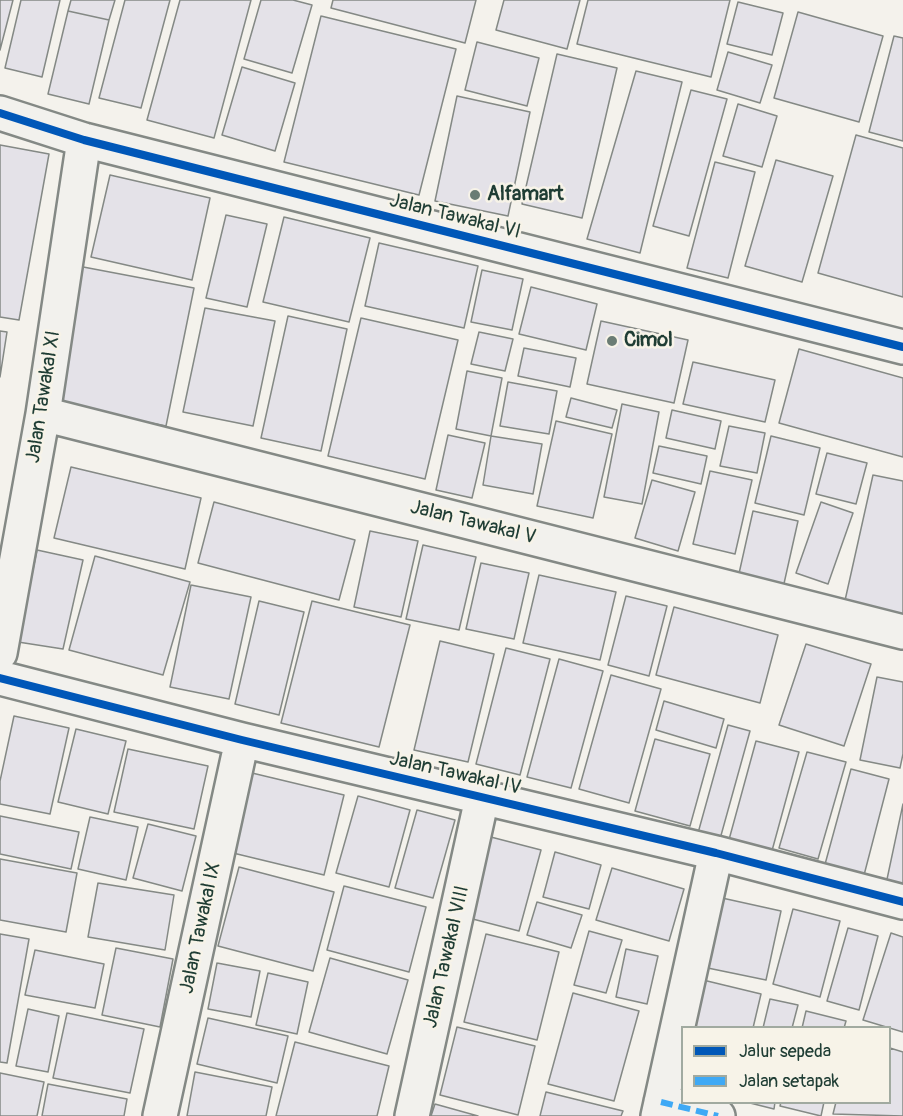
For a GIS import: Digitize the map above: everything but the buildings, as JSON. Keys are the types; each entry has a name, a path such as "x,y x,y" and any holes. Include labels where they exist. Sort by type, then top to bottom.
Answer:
{"street":[{"name":"Jalan Tawakal VI","path":"0,113 84,140 903,347"},
{"name":"Jalan Tawakal XI","path":"0,653 43,414 84,140"},
{"name":"Jalan Tawakal V","path":"43,414 903,632"},
{"name":"Jalan Tawakal IV","path":"0,678 242,740 716,854 903,902"},
{"name":"Jalan Tawakal IX","path":"160,1116 242,740"},
{"name":"Jalan Tawakal VIII","path":"412,1116 483,798"},
{"path":"716,854 660,1109 718,1116"}],"marked path":[{"path":"661,1102 718,1116"}],"cycle path":[{"path":"0,113 84,140 903,347"},
{"path":"0,678 242,740 716,853 903,902"}],"place":[{"name":"Alfamart","path":"475,195"},
{"name":"Cimol","path":"612,341"}]}
